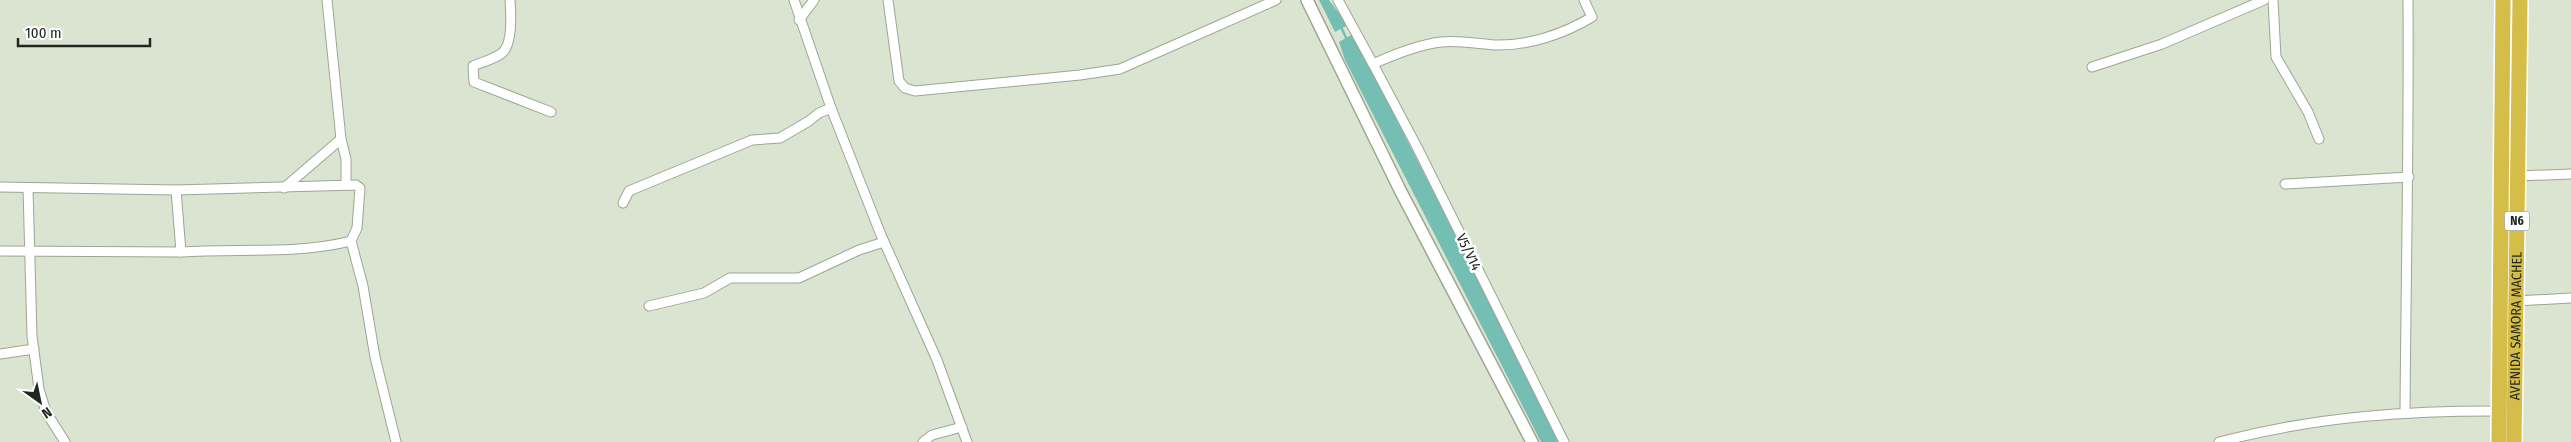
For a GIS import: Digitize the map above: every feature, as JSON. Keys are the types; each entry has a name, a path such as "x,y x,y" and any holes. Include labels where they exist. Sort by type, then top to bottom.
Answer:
{"highway":[{"name":"AVENIDA SAMORA MACHEL","path":"2503,0 2507,411 2514,442"},
{"name":"AVENIDA SAMORA MACHEL","path":"2499,442 2507,411 2516,301 2520,0"}],"street":[{"path":"327,0 341,139 346,159 346,185"},
{"path":"510,0 512,20 507,45 502,53 473,66 474,82 551,112"},
{"path":"794,0 799,20 831,108 884,242 936,360 967,442"},
{"path":"799,20 814,0"},
{"path":"888,0 899,81 905,88 915,91 1080,75 1120,69 1276,0"},
{"path":"1307,0 1400,190 1532,442"},
{"name":"V5/V14","path":"1338,0 1417,147 1564,442"},
{"path":"1373,64 1415,47 1429,44 1444,42 1510,45 1572,29 1592,17 1584,0"},
{"path":"2092,67 2162,44 2264,0"},
{"path":"2273,0 2276,57 2306,107 2319,139"},
{"path":"2405,412 2406,216 2409,177 2408,0"},
{"path":"622,203 629,191 752,140 780,138 809,121 818,112 831,108"},
{"path":"284,188 341,139"},
{"path":"2517,176 2571,174"},
{"path":"2285,184 2409,177"},
{"path":"0,188 176,190 356,185 360,188 357,228 350,241 363,286 375,356 396,442"},
{"path":"28,188 34,348 39,389 46,412 65,442"},
{"path":"176,190 181,252"},
{"path":"0,251 181,252 290,250 330,246 350,241"},
{"path":"649,306 704,293 730,278 799,278 859,250 884,242"},
{"path":"2516,301 2571,298"},
{"path":"0,354 34,348"},
{"path":"2219,442 2310,422 2405,412 2507,411"},
{"path":"923,442 932,435 962,427"}],"water":[{"path":"1319,0 1329,0 1348,25 1335,32"},
{"path":"1353,34 1561,442 1541,442 1345,60 1339,42"}],"waterway":[{"path":"1341,27 1347,40"}]}
